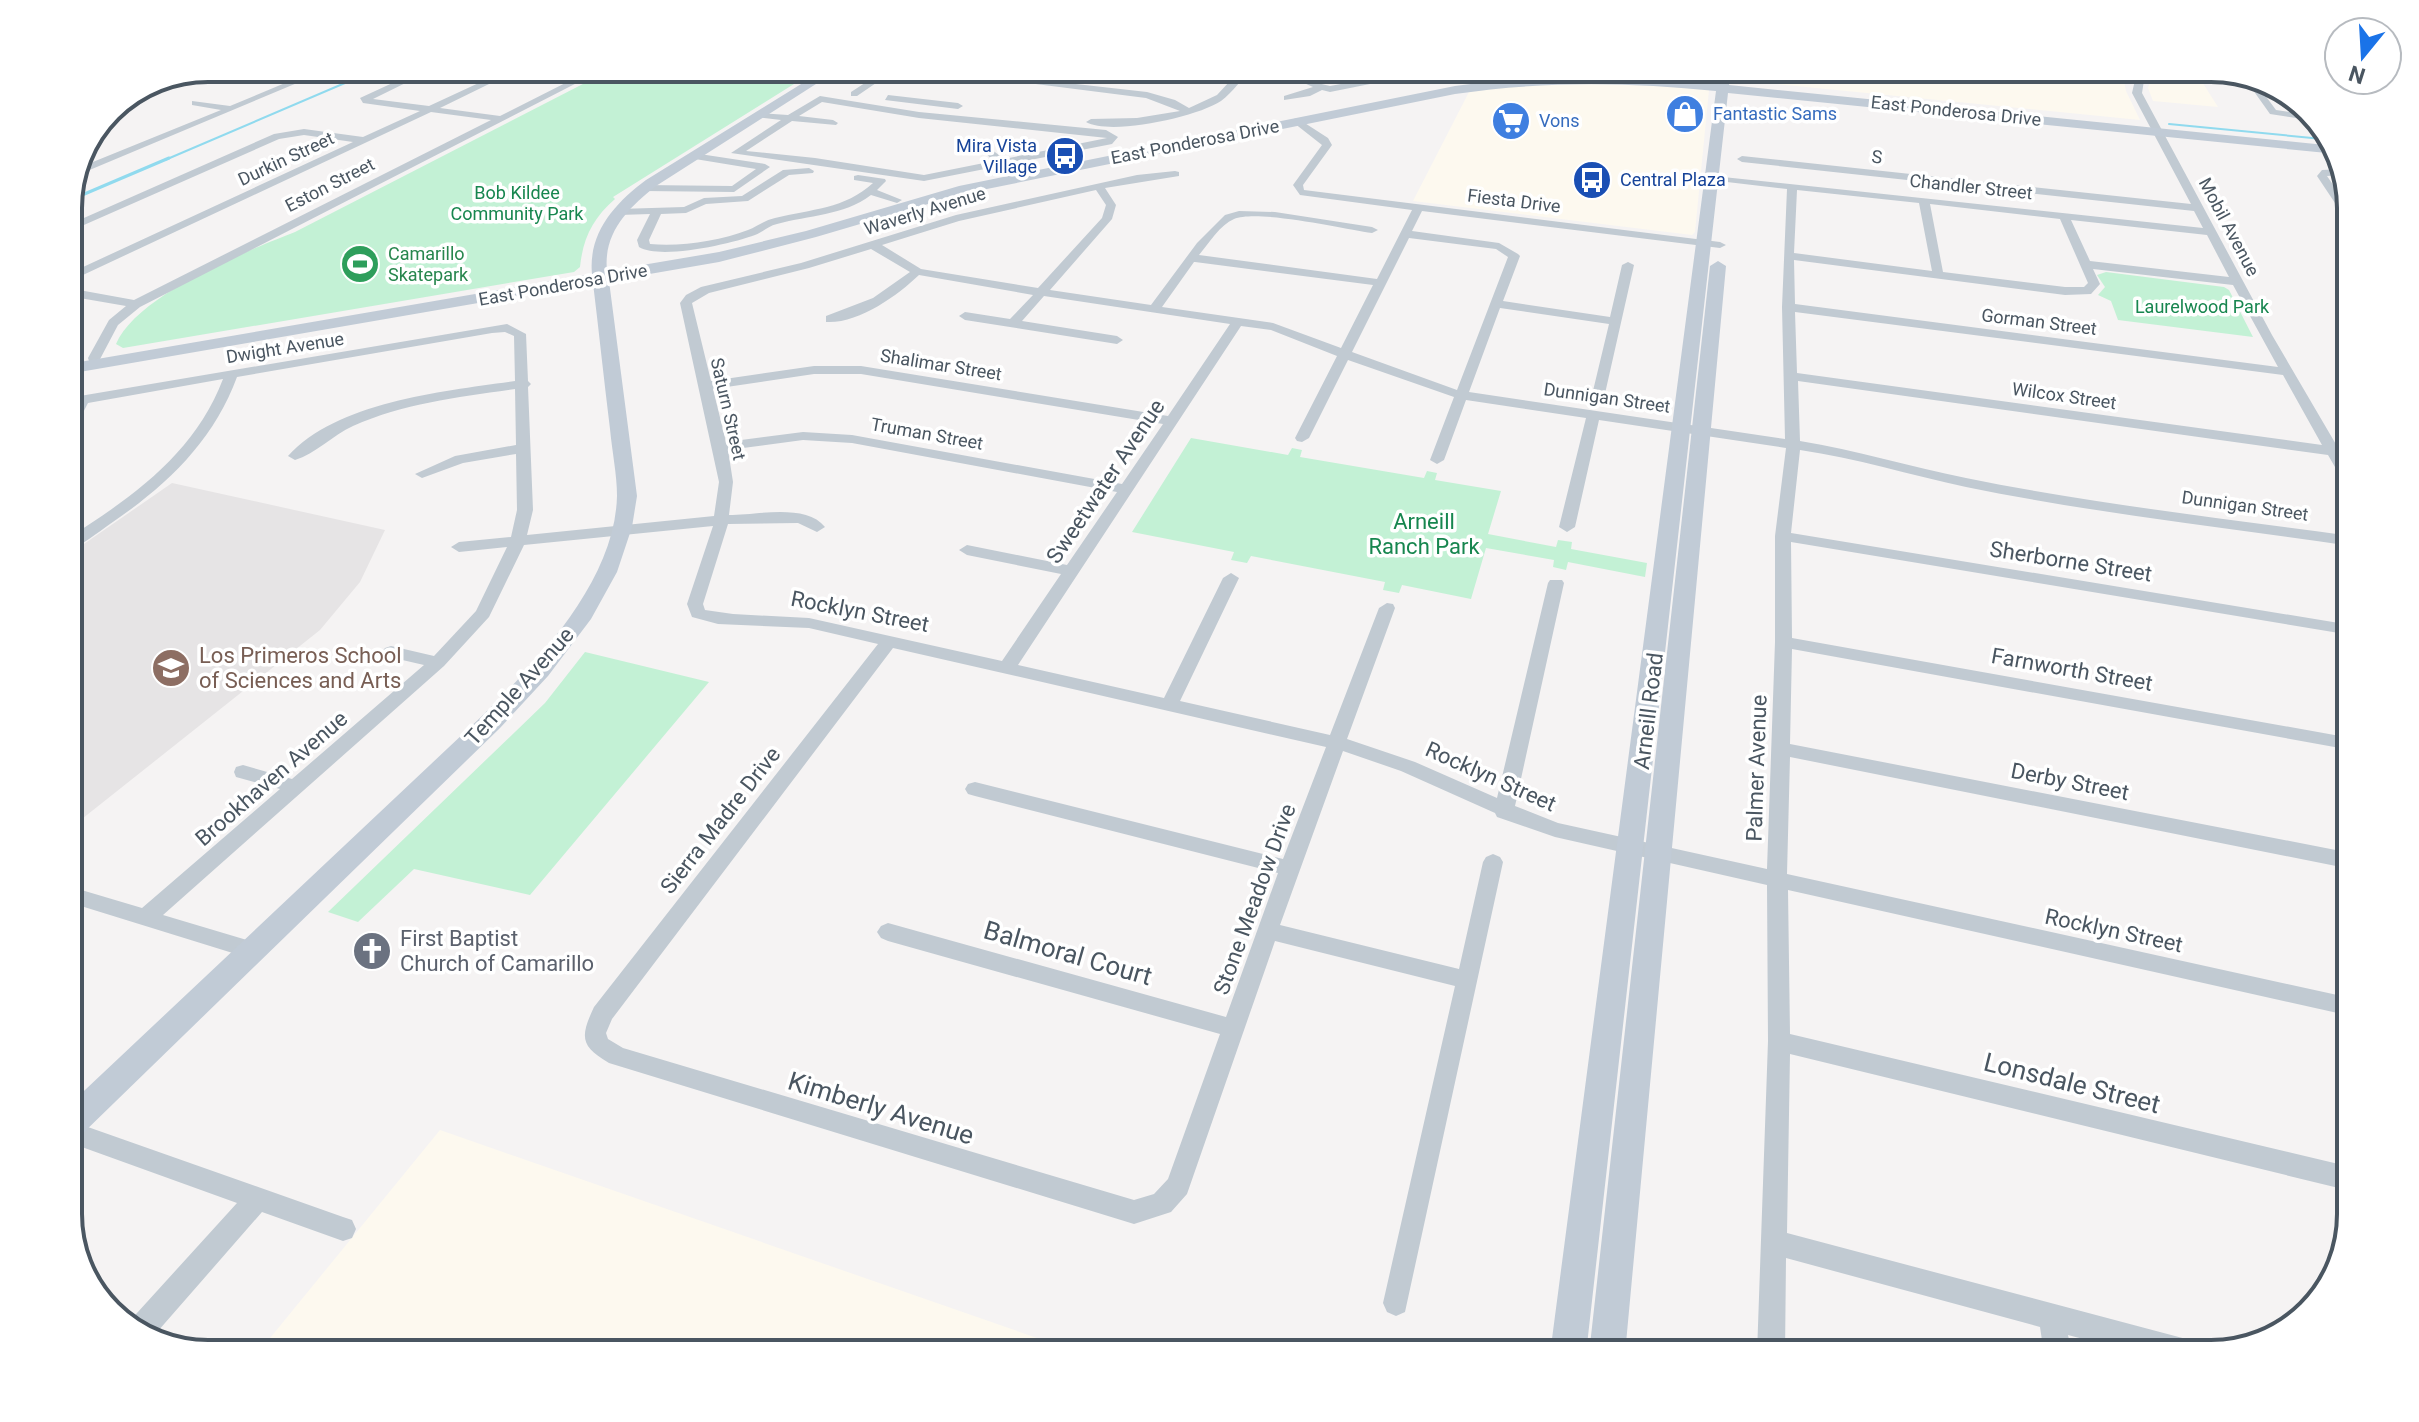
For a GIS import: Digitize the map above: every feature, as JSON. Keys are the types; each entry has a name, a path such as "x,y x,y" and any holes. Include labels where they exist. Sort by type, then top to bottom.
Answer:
{"main road":[{"name":"Temple Avenue","path":"82,1115 500,712 548,661 595,595 623,530 627,484 600,276 600,244 619,212 644,188 813,82"},
{"name":"East Ponderosa Drive","path":"600,276 726,249 897,200 1013,172 1432,89 1482,82"},
{"name":"East Ponderosa Drive","path":"82,365 775,243 959,190 1455,90 1537,82"},
{"name":"East Ponderosa Drive","path":"1657,82 1729,86"},
{"name":"East Ponderosa Drive","path":"1693,82 2321,147"},
{"name":"Arneill Road","path":"1726,185 1731,140 1728,82"},
{"name":"Arneill Road","path":"1570,1340 1644,851 1716,240 1731,82"},
{"name":"East Ponderosa Drive","path":"82,362 93,362"},
{"name":"Arneill Road","path":"1608,1340 1644,851"}],"street":[{"path":"89,168 295,82"},
{"path":"402,82 363,100 501,119"},
{"name":"Durkin Street","path":"82,272 488,82"},
{"name":"Eston Street","path":"93,362 113,323 136,304 574,82"},
{"path":"854,94 872,82"},
{"path":"1034,82 1147,95 1172,102 1188,111"},
{"path":"993,110 1110,123 1188,111 1216,100 1233,82"},
{"path":"1310,82 1319,88"},
{"path":"1287,98 1319,88 1367,82"},
{"name":"Mobil Avenue","path":"2139,82 2137,93 2286,372 2337,459"},
{"path":"803,88 963,107"},
{"path":"2257,91 2269,109 2298,117"},
{"path":"820,99 919,115 1057,127 1106,133 1113,137 1109,142 924,178 815,161 736,153 820,99"},
{"path":"195,103 232,108"},
{"path":"919,115 933,103"},
{"path":"762,113 833,123"},
{"name":"Fiesta Drive","path":"1297,121 1327,142 1298,185 1301,191 1716,240"},
{"path":"82,223 277,136 304,132 364,140"},
{"path":"978,142 1013,172"},
{"path":"644,188 734,189 765,167 693,156"},
{"name":"S","path":"1742,159 2199,208"},
{"path":"619,212 658,210 686,210 704,201 744,199 791,170 881,181 871,192 853,203 808,217 797,216 765,224 753,232 697,246 648,249 643,240 658,210"},
{"path":"2332,173 2324,173 2324,180 2337,199"},
{"name":"Waverly Avenue","path":"690,298 705,290 796,269 972,214 1149,176 1175,174"},
{"name":"Chandler Street","path":"1726,185 1792,186 2211,232"},
{"name":"Palmer Avenue","path":"1771,1340 1779,1041 1783,536 1792,445 1788,256 1792,186"},
{"path":"1013,324 1107,219 1110,201 1099,187"},
{"path":"871,192 897,200"},
{"path":"1924,200 1938,274"},
{"path":"1302,438 1419,207"},
{"path":"972,214 984,228"},
{"path":"1154,309 1227,218 1238,214 1261,214 1372,230"},
{"path":"1788,256 2065,291 2089,290 2094,284 2064,216"},
{"path":"1407,234 1492,245 1514,256 1437,460"},
{"name":"Dunnigan Street","path":"873,245 917,271 1288,331 1460,395 1865,456 1964,482 2074,502 2337,539"},
{"path":"1194,258 1383,283"},
{"path":"2084,264 2238,282"},
{"path":"1599,395 1628,265"},
{"path":"830,319 888,296 917,271"},
{"path":"82,294 136,304"},
{"name":"Saturn Street","path":"690,298 686,303 726,482 723,520 695,604 698,613 705,618"},
{"path":"1495,304 1615,321"},
{"name":"Gorman Street","path":"1788,307 2286,372"},
{"path":"965,316 1117,340"},
{"name":"Sweetwater Avenue","path":"1008,666 1238,321"},
{"name":"Dwight Avenue","path":"82,400 507,328"},
{"name":"Brookhaven Avenue","path":"145,918 438,662 483,613 518,541 525,510 524,384 520,334 507,328"},
{"name":"Shalimar Street","path":"704,386 814,370 861,370 1171,421"},
{"path":"82,535 133,500 187,451 219,409 231,375"},
{"name":"Wilcox Street","path":"1790,376 2332,451"},
{"path":"295,456 327,433 375,412 414,401 524,384"},
{"path":"1567,527 1593,417"},
{"name":"Truman Street","path":"720,447 803,436 852,439 1126,489"},
{"path":"422,474 451,462 525,448"},
{"path":"459,547 723,520 798,518 810,520 817,527"},
{"name":"Sherborne Street","path":"1783,536 2337,628"},
{"path":"967,550 1071,571"},
{"path":"1170,704 1231,578"},
{"path":"1504,812 1556,583"},
{"name":"Stone Meadow Drive","path":"1162,1204 1178,1186 1232,1028 1387,608"},
{"name":"Rocklyn Street","path":"705,618 793,621 890,640 1337,743 1404,764 1504,812 1555,830 2337,1004"},
{"name":"Sierra Madre Drive","path":"595,1033 612,999 890,640"},
{"name":"Farnworth Street","path":"1784,642 2337,741"},
{"path":"391,652 438,662"},
{"name":"Derby Street","path":"1780,749 2337,858"},
{"path":"243,772 294,786"},
{"path":"975,789 1290,868"},
{"path":"1396,1303 1493,862"},
{"path":"82,898 252,950"},
{"path":"1269,931 1467,980"},
{"name":"Balmoral Court","path":"888,932 1232,1028"},
{"name":"Kimberly Avenue","path":"595,1033 598,1045 617,1056 1094,1203 1134,1212 1162,1204"},
{"name":"Lonsdale Street","path":"1779,1041 2337,1176"},
{"path":"82,1134 343,1229"},
{"path":"146,1324 257,1199"},
{"path":"1774,1242 2138,1340"},
{"path":"2052,1317 2056,1340"}],"shaded area":[{"path":"1756,82 2124,82 2140,120"},
{"path":"2150,82 2202,82 2218,107 2153,101 2148,88"},
{"path":"1545,83 1626,83 1709,90 1695,232 1692,235 1413,201 1470,90"},
{"name":"Los Primeros School of Sciences and Arts","path":"172,483 385,530 360,582 320,630 82,819 82,545"},
{"path":"440,1130 1043,1340 268,1340"}],"green space":[{"name":"Bob Kildee Community Park","path":"587,82 797,82 613,197 615,199 590,229 580,267 574,272 123,348 116,344 146,308 169,292 222,263 295,232"},
{"name":"Laurelwood Park","path":"2106,272 2224,287 2229,290 2253,337 2118,320 2111,301 2098,295 2105,287 2097,275"},
{"name":"Arneill Ranch Park","path":"1191,438 1288,455 1292,448 1302,450 1300,457 1424,478 1427,471 1437,473 1435,480 1501,491 1488,534 1556,547 1558,540 1572,542 1571,549 1647,563 1645,577 1568,562 1566,570 1553,567 1554,560 1486,548 1471,599 1402,585 1399,593 1383,590 1385,582 1251,556 1247,563 1231,560 1234,552 1132,532"},
{"path":"585,652 709,682 530,895 414,869 358,922 328,912 545,703"}],"waterway":[{"path":"165,160 347,82"},
{"path":"2169,124 2316,138"},
{"path":"83,195 169,158"}],"place":[{"name":"Fantastic Sams","path":"1685,114"},
{"name":"Vons","path":"1511,121"},
{"name":"Mira Vista Village","path":"1065,156"},
{"name":"Central Plaza","path":"1592,180"},
{"name":"Camarillo Skatepark","path":"360,264"},
{"name":"Los Primeros School of Sciences and Arts","path":"171,668"},
{"name":"First Baptist Church of Camarillo","path":"372,951"}]}
